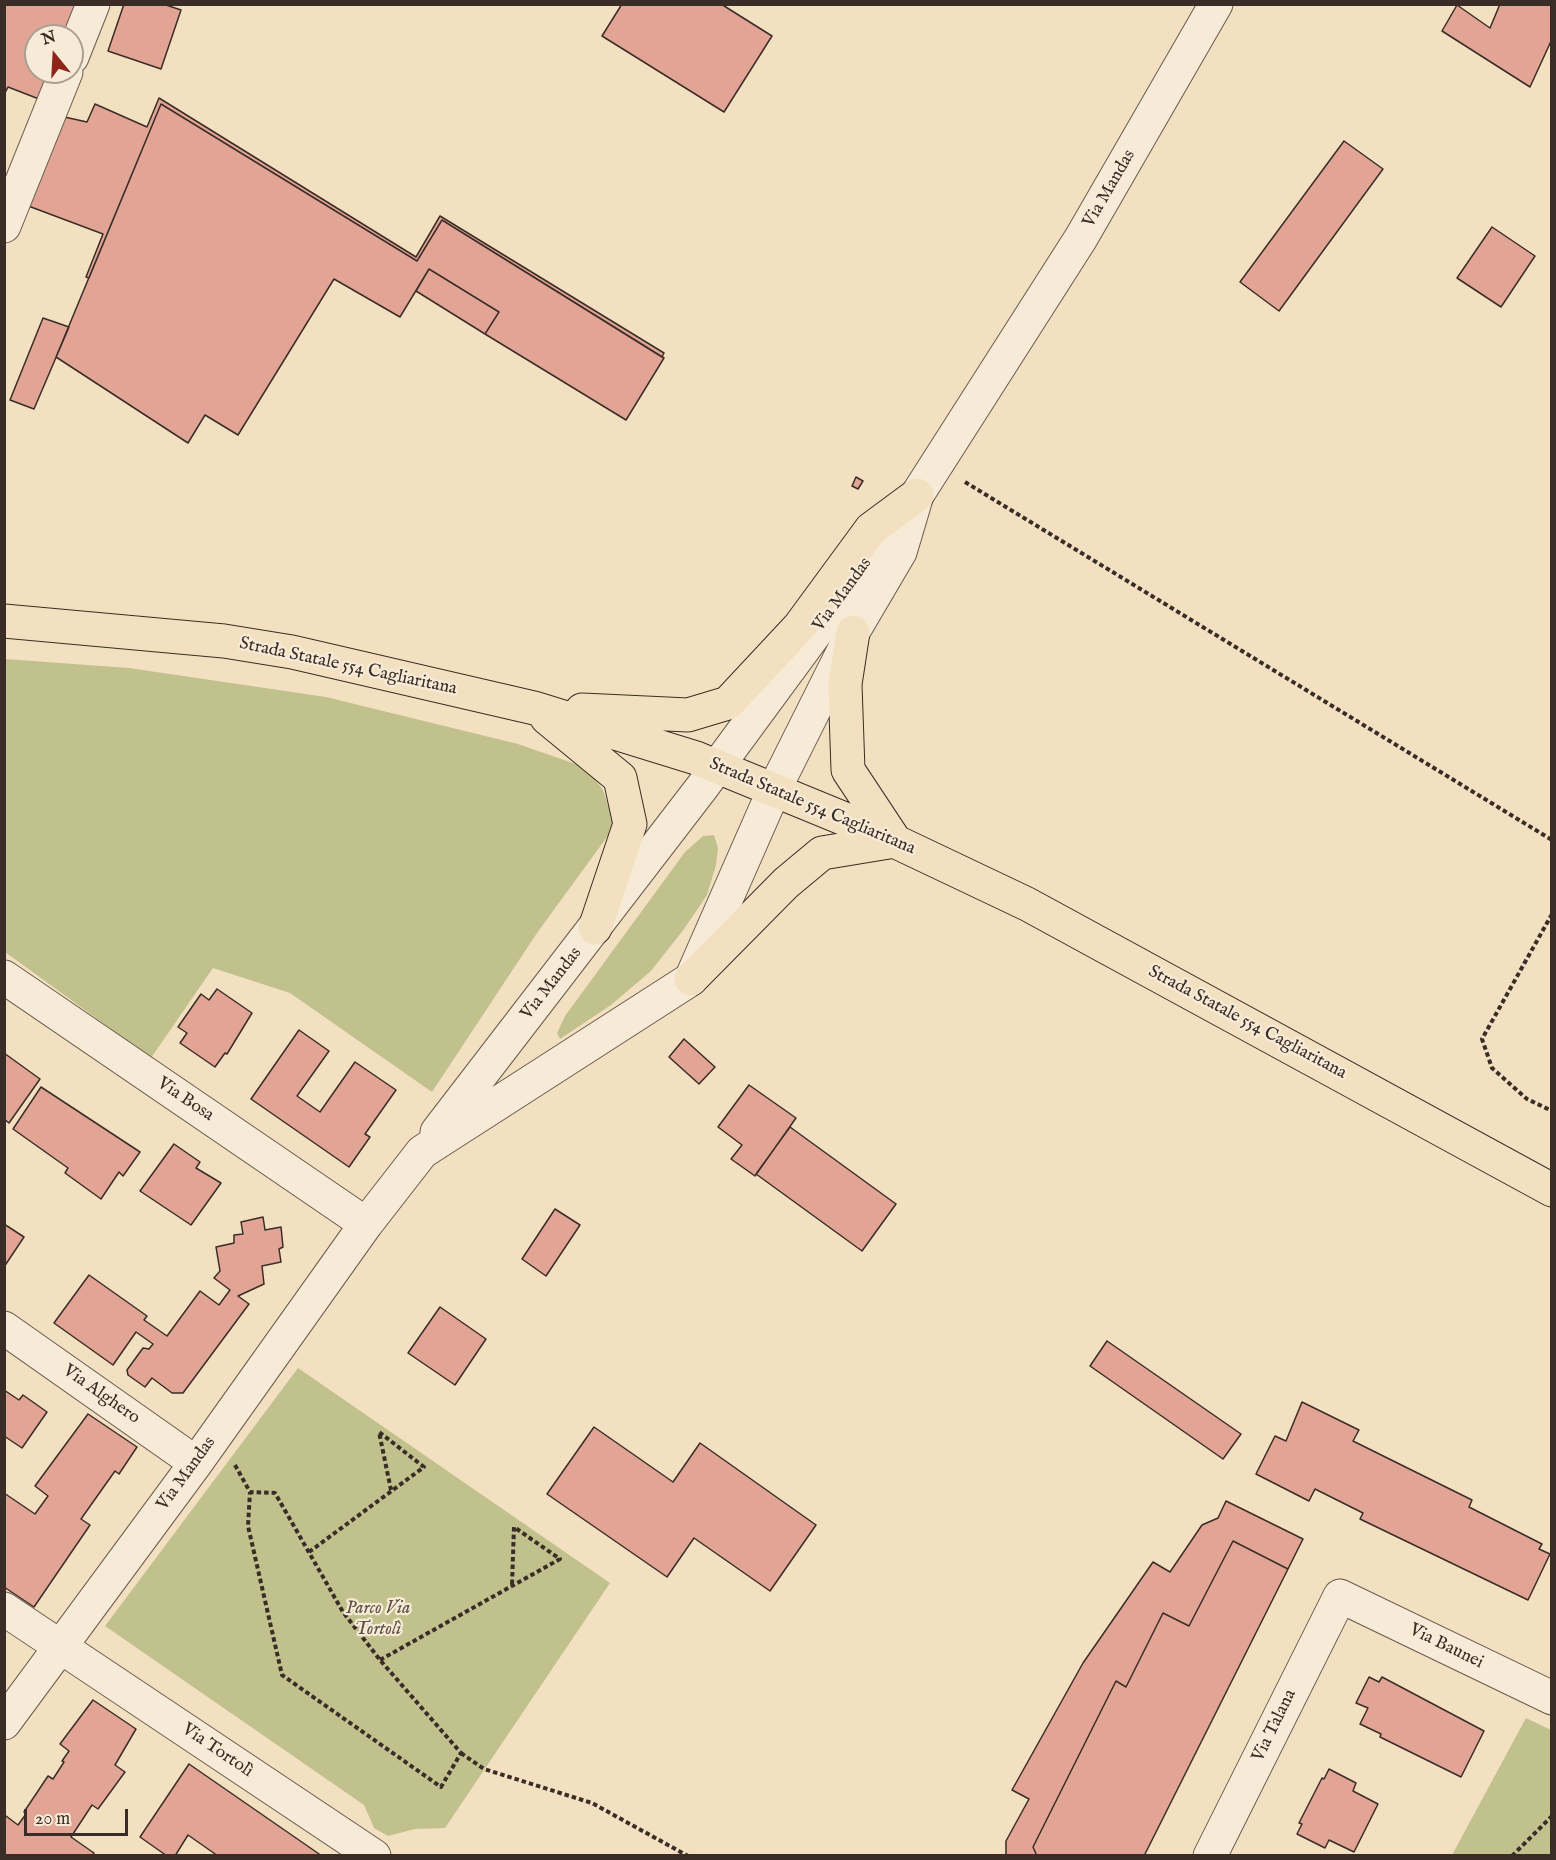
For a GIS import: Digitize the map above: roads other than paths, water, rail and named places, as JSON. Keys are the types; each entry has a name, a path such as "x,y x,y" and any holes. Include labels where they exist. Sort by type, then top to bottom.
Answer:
{"main road":[{"path":"534,708 688,714 728,703 799,627 871,529 917,495"},
{"name":"Strada Statale 554 Cagliaritana","path":"4,621 190,638 292,652 534,708 717,766 895,841 1027,904 1551,1190"},
{"path":"691,979 786,883 822,853 895,841 848,770 845,684 853,632"},
{"path":"534,708 620,778 630,824 595,928"}],"street":[{"path":"84,27 93,4"},
{"name":"Via Mandas","path":"4,1723 196,1463 366,1224 595,928 917,495 1081,238 1216,4"},
{"path":"4,226 61,84"},
{"path":"422,1152 691,979 774,790 853,632 900,552 917,495"},
{"name":"Via Bosa","path":"4,976 366,1224"},
{"name":"Via Alghero","path":"4,1328 196,1463"},
{"name":"Via Baunei","path":"1340,1596 1551,1698"},
{"name":"Via Talana","path":"1214,1854 1340,1596"},
{"name":"Via Tortolì","path":"4,1609 374,1856"}],"park label":[{"name":"Parco Via Tortolì","path":"378,1619"}]}
